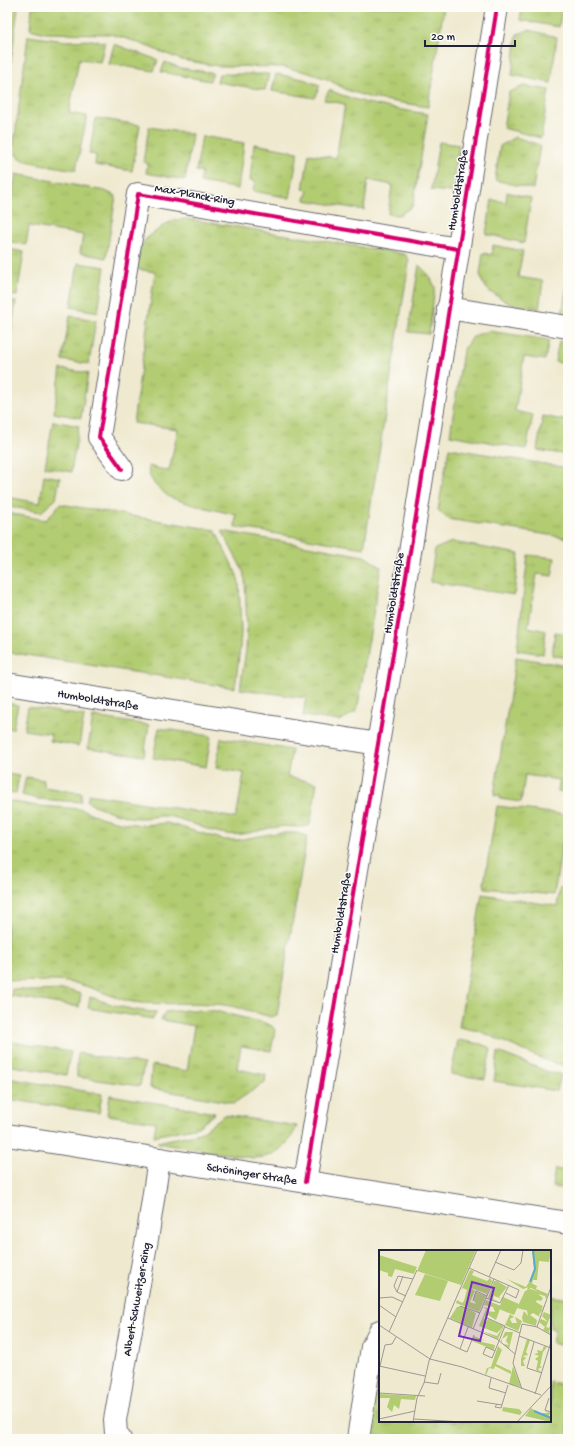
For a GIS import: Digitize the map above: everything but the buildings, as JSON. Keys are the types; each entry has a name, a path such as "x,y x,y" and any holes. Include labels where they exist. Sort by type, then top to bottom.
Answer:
{"street":[{"name":"Humboldtstraße","path":"305,1182 378,744 497,7"},
{"name":"Max-Planck-Ring","path":"122,469 99,438 138,194 458,249"},
{"path":"448,308 568,327"},
{"name":"Humboldtstraße","path":"7,684 378,744"},
{"name":"Schöninger Straße","path":"7,1135 568,1223"},
{"name":"Albert-Schweitzer-Ring","path":"120,1439 116,1433 115,1420 148,1233 159,1159"},
{"path":"358,1439 372,1347 379,1333"}],"green space":[{"path":"7,7 18,7 7,94"},
{"path":"32,7 444,7 428,107 371,98 347,90 327,79 306,72 283,67 218,66 182,60 131,40 110,34 45,33 30,29"},
{"path":"522,7 562,7 559,27 520,20"},
{"path":"529,30 557,37 551,83 512,75 517,34"},
{"path":"28,36 65,41 92,40 105,42 100,62 79,59 69,113 87,116 76,170 30,162 19,158 15,153 14,143"},
{"path":"114,44 158,60 154,71 109,64"},
{"path":"165,62 181,68 213,73 210,81 161,72"},
{"path":"219,74 269,74 265,90 217,82"},
{"path":"276,74 303,79 320,85 315,98 272,91"},
{"path":"524,86 549,90 541,138 503,128 509,92"},
{"path":"329,90 365,102 390,108 428,114 413,206 399,215 388,214 392,185 368,180 364,210 305,200 308,190 303,189 309,154 336,158 345,104 324,100"},
{"path":"96,118 140,125 132,171 95,165 96,155 89,154"},
{"path":"149,127 192,134 185,180 146,173 148,163 143,162"},
{"path":"202,136 244,143 238,189 200,182 202,172 196,171"},
{"path":"515,137 540,145 533,189 495,180 500,146"},
{"path":"439,142 459,145 451,192 431,190"},
{"path":"254,144 298,152 290,198 253,191 255,181 250,180"},
{"path":"16,174 105,191 116,196 106,258 80,253 83,235 29,226 26,245 7,241 7,221"},
{"path":"507,192 531,198 524,243 486,234 492,200 506,202"},
{"path":"188,219 405,254 408,258 409,262 364,548 235,527 236,515 190,504 169,497 155,485 149,475 148,466 169,471 178,429 133,423 155,272 136,269 140,248 146,239 164,225 175,220"},
{"path":"493,245 523,251 518,277 543,281 539,309 510,304 489,291 483,284 480,274 483,253 492,255"},
{"path":"7,249 24,252 17,296 7,295"},
{"path":"78,263 105,267 98,312 71,307"},
{"path":"419,265 429,275 435,287 429,334 408,332"},
{"path":"567,285 568,286 568,315 562,314"},
{"path":"7,301 16,302 8,350 7,350"},
{"path":"70,316 96,320 89,364 62,360"},
{"path":"489,331 549,340 545,360 524,357 515,411 533,415 526,449 450,435 463,351 473,337"},
{"path":"559,341 568,343 568,364 555,362"},
{"path":"61,369 88,373 81,418 54,413"},
{"path":"543,416 568,421 568,455 537,450"},
{"path":"53,421 79,426 71,472 45,467"},
{"path":"449,448 568,468 568,538 448,519 438,510"},
{"path":"44,475 60,478 56,499 41,512 7,506 7,497 40,503"},
{"path":"60,504 215,530 237,575 239,583 241,632 235,688 7,652 7,513 46,520"},
{"path":"222,531 364,556 381,567 357,711 340,721 303,716 306,698 240,689 246,650 247,630 245,580 243,571"},
{"path":"452,542 519,554 514,595 430,582 435,549"},
{"path":"528,555 555,558 552,576 537,574 528,627 546,631 543,654 517,650"},
{"path":"555,632 568,634 568,658 552,655"},
{"path":"516,657 568,666 568,793 558,791 560,780 525,775 521,802 500,799 500,796 494,795"},
{"path":"7,703 18,705 13,729 7,728"},
{"path":"28,707 84,716 79,746 50,741 51,734 24,730"},
{"path":"93,717 149,725 144,756 88,748"},
{"path":"159,728 211,736 206,767 153,758"},
{"path":"221,738 292,750 287,777 317,783 310,825 302,827 277,827 245,834 232,835 168,816 141,818 130,817 91,804 87,801 89,794 236,818 244,773 216,768"},
{"path":"7,774 19,776 16,793 7,792"},
{"path":"26,777 44,780 44,787 82,793 81,802 38,799 22,795"},
{"path":"7,801 38,806 80,809 103,818 120,822 142,825 167,823 225,840 238,840 283,833 297,833 307,836 277,1015 271,1017 229,1006 205,1003 159,1004 131,1002 86,986 68,982 22,981 7,979"},
{"path":"497,806 567,815 554,895 485,888 484,883"},
{"path":"560,888 568,890 568,1066 550,1062 479,1031 459,1027 482,894 557,906"},
{"path":"12,989 34,991 67,990 81,994 79,1007 11,996"},
{"path":"90,997 130,1009 157,1012 153,1019 88,1008"},
{"path":"189,1010 215,1011 272,1026 275,1030 271,1051 241,1046 237,1069 266,1075 265,1082 234,1103 150,1088 152,1065 187,1071 194,1026 161,1020 165,1012"},
{"path":"458,1040 481,1044 491,1048 485,1079 451,1074"},
{"path":"7,1041 71,1052 66,1075 7,1065"},
{"path":"498,1052 549,1072 561,1074 557,1091 494,1081"},
{"path":"78,1053 144,1064 140,1086 77,1077"},
{"path":"7,1078 102,1094 99,1113 7,1099"},
{"path":"110,1095 215,1113 198,1127 154,1136 156,1122 107,1115"},
{"path":"225,1115 297,1126 290,1139 280,1149 268,1156 253,1158 161,1144 157,1142 200,1133"},
{"path":"555,1169 568,1171 568,1189 552,1187"},
{"path":"551,1296 568,1299 568,1326 566,1326 563,1346 552,1343 555,1329 551,1328"},
{"path":"379,1364 379,1422 551,1422 551,1382 568,1385 568,1439 366,1439"}],"cycle path":[{"path":"305,1182 415,522 497,7"},
{"path":"122,469 99,437 138,194 458,249"}]}
